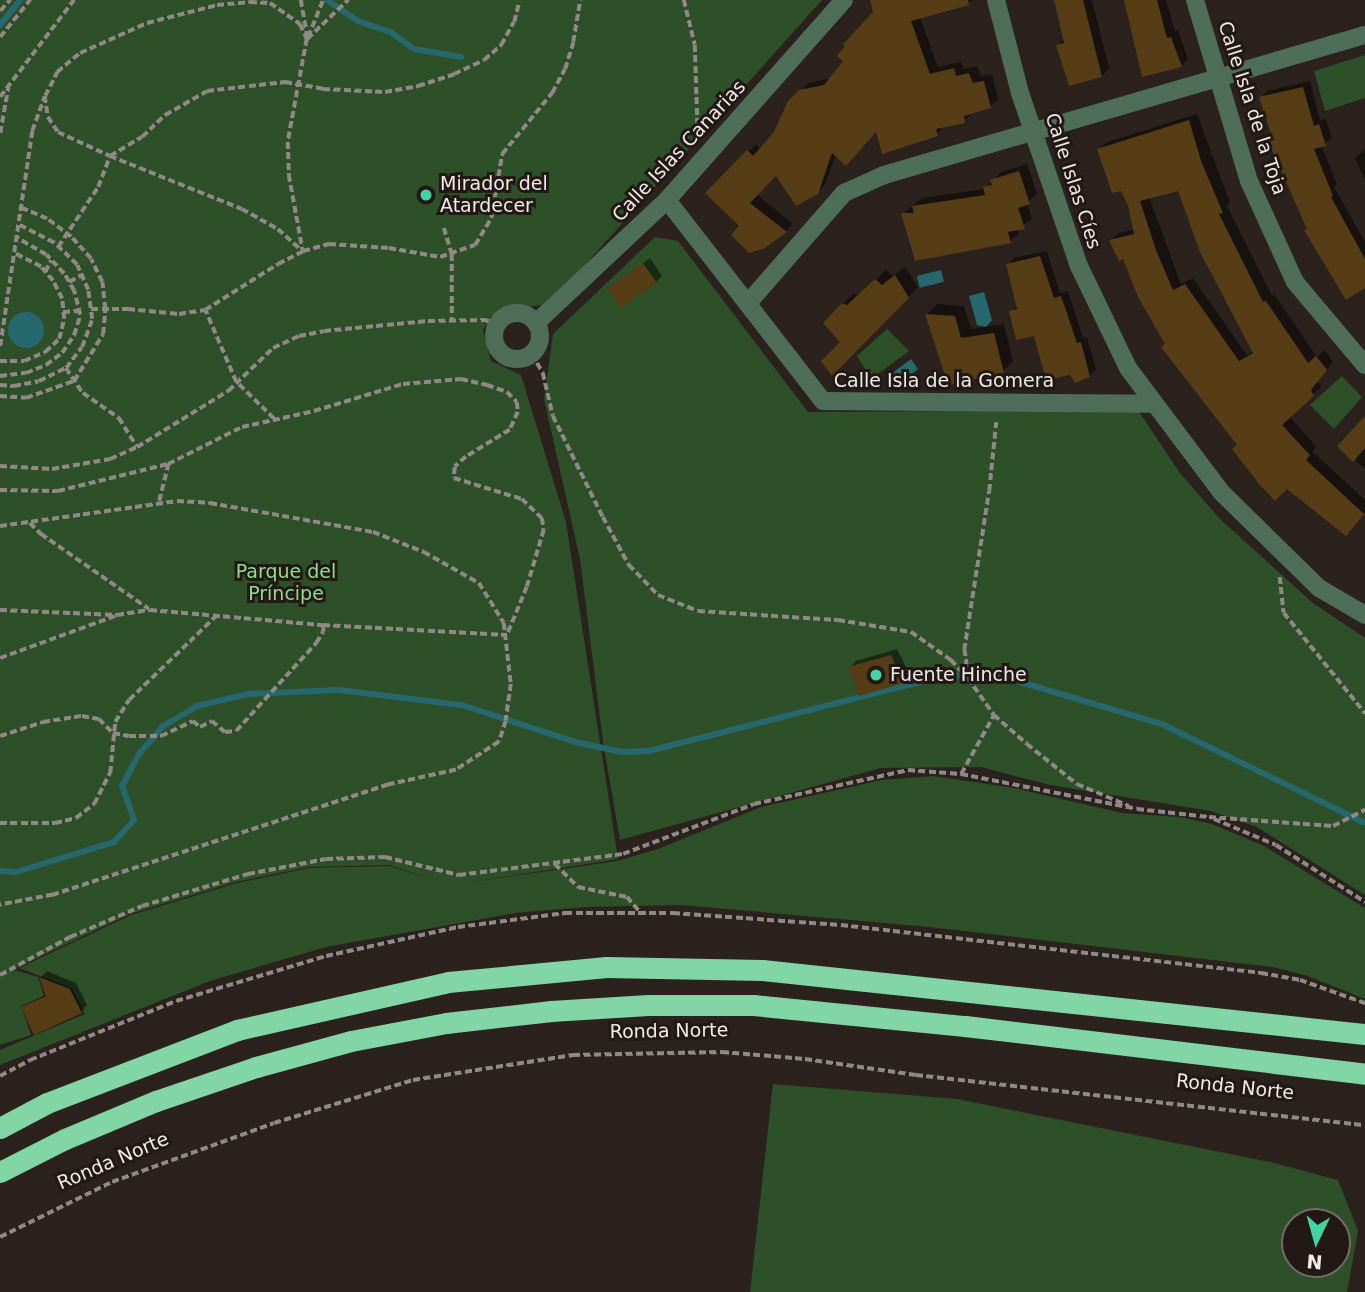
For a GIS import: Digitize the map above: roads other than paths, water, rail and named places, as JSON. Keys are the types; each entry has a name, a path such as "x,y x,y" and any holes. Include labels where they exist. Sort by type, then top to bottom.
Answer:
{"highway":[{"path":"0,1128 47,1103 237,1030 448,982 606,967 762,970 1365,1034"},
{"name":"Ronda Norte","path":"0,1172 65,1139 156,1101 256,1067 378,1036 446,1023 551,1011 648,1005 753,1005 965,1026 1365,1074"}],"street":[{"name":"Calle Islas Canarias","path":"536,323 667,200 844,0"},
{"name":"Calle Islas Cíes","path":"996,0 1020,93 1079,266 1128,368 1152,404 1221,492 1319,588 1365,615"},
{"name":"Calle Isla de la Toja","path":"1195,0 1249,181 1295,282 1365,365"},
{"path":"748,303 844,193 884,175 1365,35"},
{"name":"Calle Isla de la Gomera","path":"667,200 823,401 1152,404"},
{"path":"520,313 536,323 540,341 532,354 518,359 503,355 495,343 498,324 506,316 520,313"},
{"path":"1114,402 1128,368"}],"water":[{"path":"941,270 944,282 920,288 917,276"},
{"path":"984,292 992,320 986,327 977,325 969,296"},
{"path":"26,312 39,317 44,330 39,343 26,348 13,343 8,330 13,317"},
{"path":"911,359 918,369 906,379 896,381 891,374"}],"waterway":[{"path":"0,25 20,0"},
{"path":"327,0 358,21 392,33 414,49 461,57"},
{"path":"0,871 16,872 114,842 134,820 122,786 139,754 163,726 197,706 248,694 339,690 462,705 575,742 622,752 649,751 939,677 990,673 1164,725 1365,823"}],"place":[{"name":"Mirador del Atardecer","path":"426,195"},
{"name":"Fuente Hinche","path":"876,675"}],"park label":[{"name":"Parque del Príncipe","path":"286,583"}]}
